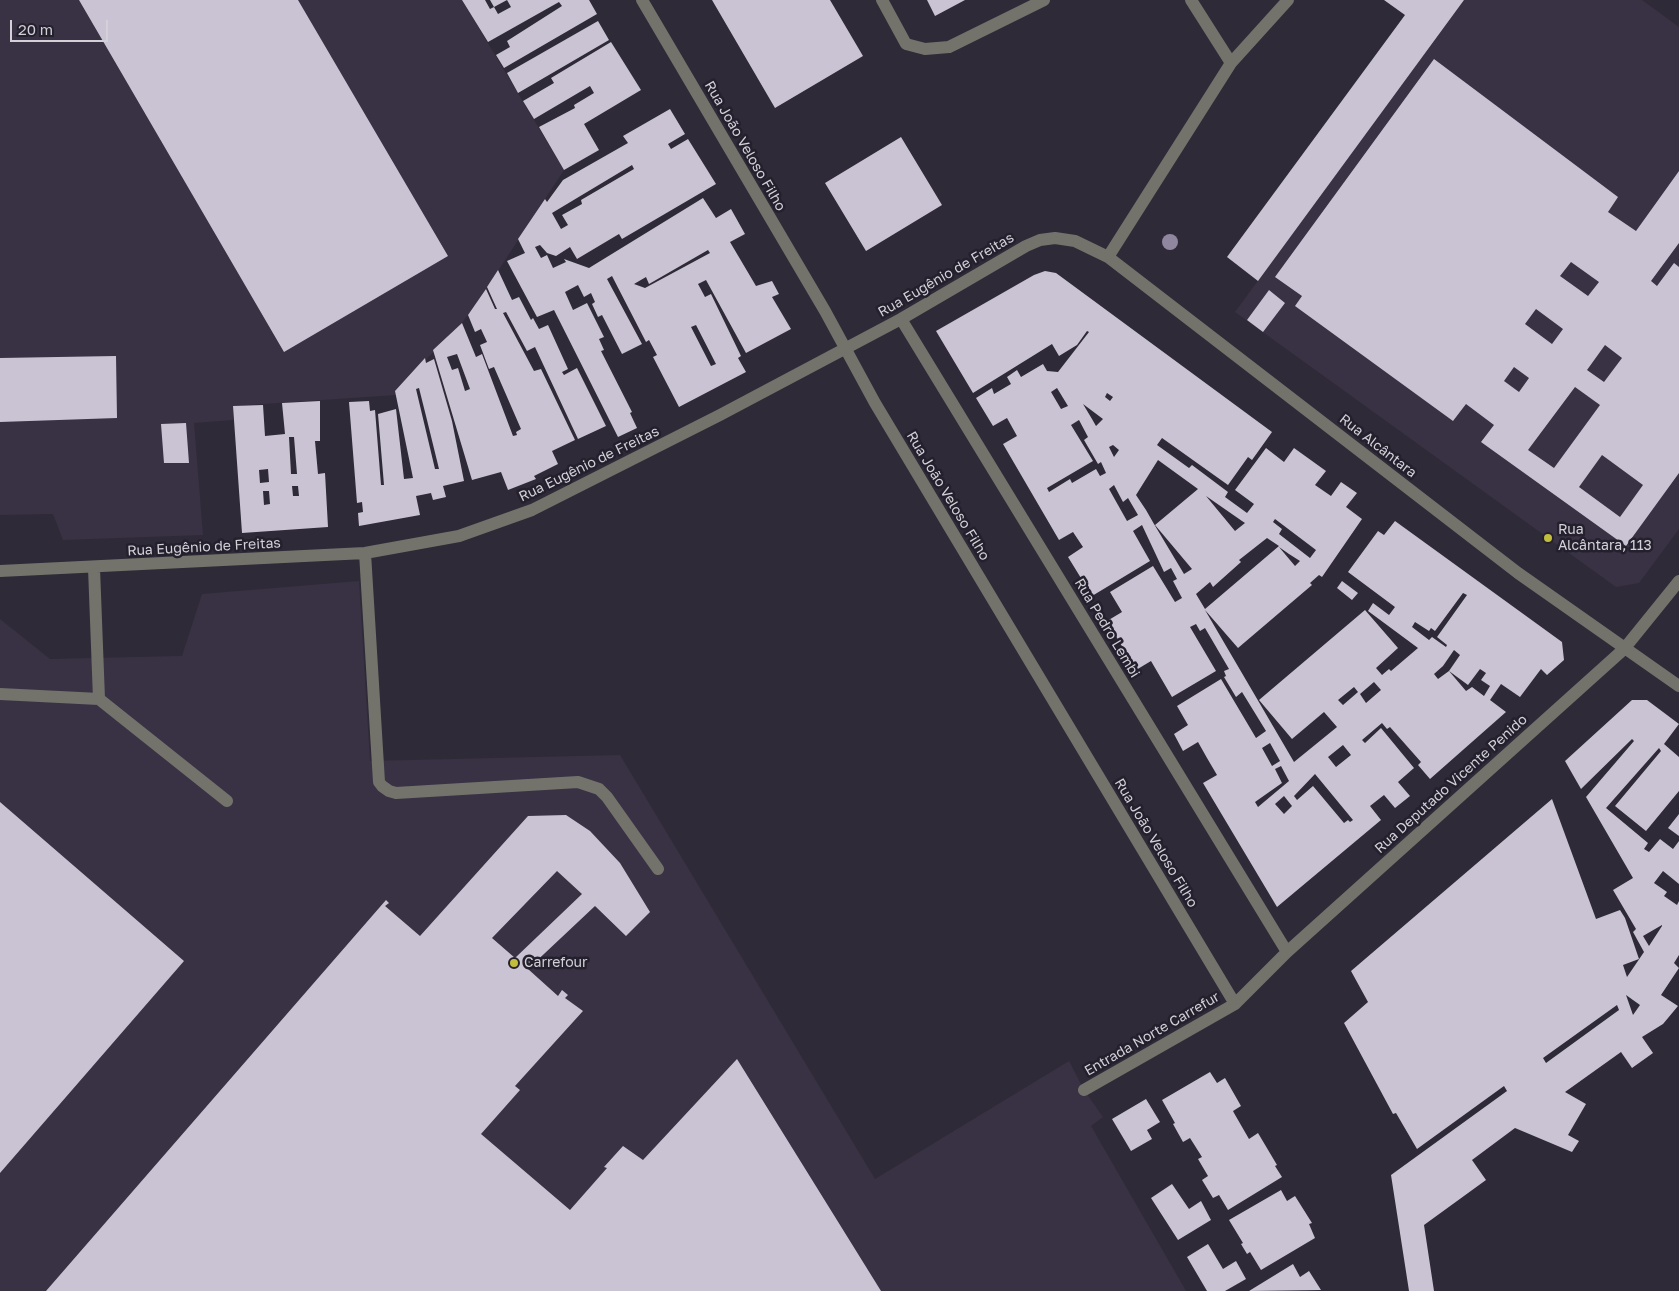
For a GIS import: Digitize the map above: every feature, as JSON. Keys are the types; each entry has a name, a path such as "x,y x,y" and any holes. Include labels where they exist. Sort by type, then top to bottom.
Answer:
{"street":[{"name":"Rua João Veloso Filho","path":"642,0 845,348 874,404 1235,1004"},
{"path":"882,0 906,44 925,49 949,47 1044,0"},
{"path":"1191,0 1231,63"},
{"path":"1108,258 1231,63 1288,0"},
{"name":"Rua Eugênio de Freitas","path":"0,571 94,568 365,553 459,536 532,510 901,319 1026,246 1040,240 1055,238"},
{"name":"Rua Alcântara","path":"1055,238 1075,241 1108,258 1518,573 1679,686"},
{"name":"Rua Pedro Lembi","path":"901,319 1288,952"},
{"path":"365,553 379,782 382,786 389,792 396,793 578,782 599,789 607,797 658,869"},
{"path":"94,568 99,699"},
{"name":"Rua Deputado Vicente Penido","path":"1235,1004 1288,952 1624,649 1679,581"},
{"path":"0,694 99,699 227,801"},
{"name":"Entrada Norte Carrefur","path":"1084,1090 1235,1004"}],"shaded area":[{"path":"0,0 462,0 564,170 477,303 461,324 396,390 396,395 233,406 233,420 194,423 203,535 63,540 53,514 0,515"},
{"path":"1464,0 1642,0 1679,27 1679,529 1639,583 1616,587 1235,312"},
{"name":"Carrefour","path":"359,581 370,761 620,755 875,1179 1069,1061 1084,1090 1103,1117 1091,1126 1186,1291 0,1291 0,619 50,659 182,656 202,594"}],"building":[{"path":"79,0 298,0 448,256 284,352"},
{"path":"462,0 485,0 490,9 494,7 498,14 511,7 507,0 589,0 597,14 504,68 496,55 510,47 507,41 562,6 559,2 488,42"},
{"path":"490,0 507,0 494,7"},
{"path":"712,0 830,0 863,56 775,108"},
{"path":"927,0 965,0 935,16"},
{"path":"1384,0 1464,0 1258,281 1227,257 1405,15"},
{"path":"598,21 609,40 518,93 507,73"},
{"path":"611,42 641,90 584,124 599,150 564,170 539,127 575,108 574,105 594,93 590,86 534,119 523,101 554,83 551,78"},
{"path":"1434,59 1618,197 1608,212 1636,231 1679,171 1679,243 1651,281 1657,286 1674,263 1679,267 1679,473 1626,546 1481,442 1494,425 1466,404 1453,421 1295,306 1302,296 1275,277","holes":["1571,262 1599,282 1588,296 1560,276","1536,309 1563,329 1552,344 1525,324","1605,345 1622,358 1604,382 1587,370","1514,367 1529,378 1519,392 1504,381","1575,387 1600,405 1554,468 1528,450","1602,455 1643,485 1620,517 1579,487"]},
{"path":"670,109 685,134 668,144 671,149 688,139 716,184 622,239 619,234 577,259 570,247 556,256 547,253 540,245 535,247 541,258 547,255 553,268 566,262 564,259 589,268 703,198 716,218 731,209 745,234 730,242 756,286 772,281 779,294 772,297 791,329 746,353 706,280 698,284 705,297 711,294 741,356 738,358 746,372 679,407 653,357 657,355 649,340 646,342 612,276 607,279 642,344 622,354 602,315 598,317 592,304 595,302 591,293 584,297 578,285 565,292 573,310 587,303 604,337 599,339 604,350 601,351 632,412 630,413 637,428 618,437 554,310 537,317 507,261 525,253 518,239 545,199 547,202 563,180 628,143 623,136","holes":["632,165 634,169 581,200 582,204 562,215 568,225 561,229 552,213","708,250 710,253 645,288 634,284 646,277 649,284","696,325 716,364 711,366 691,327"]},
{"path":"901,137 942,205 866,251 825,183"},
{"path":"498,270 512,300 519,297 531,320 533,318 539,329 548,325 568,369 562,372 564,375 577,368 606,426 578,439 535,347 527,351 506,312 503,313 534,371 541,369 575,440 552,451 558,464 534,476 536,479 508,490 501,472 472,480 433,350 462,323 476,357 482,354 513,436 517,435 516,432 521,429 494,367 489,369 480,345 487,342 481,329 475,332 468,315 486,289 495,309 497,309 487,287","holes":["457,354 470,389 465,391 458,368 452,370 447,357"]},
{"path":"1045,271 1056,273 1272,432 1252,460 1248,457 1228,485 1162,438 1157,445 1189,468 1192,465 1228,492 1225,497 1247,513 1254,504 1235,490 1266,448 1284,462 1294,448 1326,471 1315,485 1331,496 1341,482 1357,493 1346,507 1362,519 1322,577 1319,575 1310,583 1312,585 1238,648 1205,610 1294,762 1337,727 1324,712 1292,739 1259,700 1365,610 1398,648 1376,668 1382,675 1389,669 1391,671 1418,648 1368,611 1373,603 1389,615 1395,607 1348,572 1378,531 1384,535 1395,521 1562,642 1564,660 1547,675 1541,669 1520,697 1501,684 1490,700 1506,712 1430,779 1418,765 1421,762 1390,727 1387,729 1382,723 1362,740 1365,743 1381,728 1414,768 1398,782 1410,796 1395,808 1384,795 1370,806 1381,820 1277,907 1203,783 1217,775 1198,742 1183,751 1174,734 1188,725 1177,706 1221,679 1256,738 1266,731 1242,692 1236,697 1224,677 1226,676 1224,671 1229,669 1205,628 1200,631 1196,624 1190,627 1216,671 1172,697 1151,661 1136,670 1107,621 1122,612 1110,592 1153,566 1175,602 1182,598 1173,581 1177,579 1171,568 1164,572 1142,525 1133,531 1150,561 1092,596 1068,557 1083,547 1073,532 1059,540 1003,444 1017,436 1007,418 993,426 976,398 992,388 994,394 1011,384 1007,377 1017,370 1021,377 1043,364 1047,371 1058,372 1089,332 1087,331 1077,345 1059,356 1052,344 973,393 936,331 1034,275","holes":["1057,388 1068,406 1061,409 1051,392","1107,393 1113,397 1110,401 1105,397","1083,404 1103,419 1096,426","1079,420 1088,437 1084,440 1098,464 1101,462 1106,473 1100,476 1096,469 1072,483 1070,479 1049,492 1047,488 1093,461 1071,425","1113,445 1119,450 1114,457 1109,447","1158,460 1198,489 1155,525 1192,569 1184,574 1136,495","1114,485 1123,502 1128,498 1138,515 1127,521 1109,489","1206,496 1245,523 1235,531","1275,519 1316,550 1310,558 1279,534 1282,529 1273,522","1267,538 1279,546 1205,609 1196,594 1210,582 1213,587 1241,562 1239,560","1279,547 1300,561 1295,566","1463,593 1467,595 1437,637 1447,645 1446,647 1432,637 1429,640 1412,627 1415,622 1429,631 1431,628 1435,631","1454,650 1460,655 1449,671 1438,679 1434,674 1443,666","1480,669 1486,673 1481,680 1490,686 1484,696 1472,687 1466,691 1449,671 1468,685","1374,682 1381,690 1366,703 1360,694","1354,687 1358,692 1343,705 1338,700","1270,743 1280,761 1272,766 1262,748","1343,745 1351,755 1336,767 1328,757","1281,766 1289,781 1258,807 1255,802 1282,783 1275,769","1315,774 1353,820 1350,822 1348,820 1344,823 1313,786 1297,800 1294,796","1284,796 1292,806 1284,814 1275,804"]},
{"path":"1269,290 1285,303 1263,332 1247,320"},
{"path":"116,356 117,418 0,422 0,358"},
{"path":"425,358 426,363 434,359 452,421 464,481 443,486 446,497 433,500 431,493 416,496 420,515 359,526 358,513 363,512 362,502 357,503 349,402 369,401 370,411 375,410 381,485 384,485 378,414 396,409 404,479 413,478 395,391","holes":["419,388 439,469 435,469 416,389"]},
{"path":"320,401 320,441 315,441 318,474 325,473 328,527 242,533 233,406 263,405 265,436 285,434 282,403","holes":["289,437 294,437 297,474 291,474","268,469 269,482 260,483 259,470","292,486 298,486 299,496 293,496","263,491 269,491 270,504 264,505"]},
{"path":"186,423 189,463 164,463 161,424"},
{"path":"1342,581 1358,593 1352,600 1337,588"},
{"path":"1632,700 1647,700 1679,724 1664,744 1679,757 1679,791 1646,831 1615,806 1661,751 1659,748 1606,808 1648,843 1644,849 1649,852 1660,839 1673,849 1679,841 1679,884 1663,871 1654,883 1667,892 1664,896 1677,905 1679,901 1679,955 1674,963 1679,968 1661,995 1678,1006 1663,1024 1642,1037 1653,1053 1632,1068 1621,1052 1565,1092 1586,1104 1568,1135 1579,1141 1572,1152 1515,1128 1472,1160 1486,1180 1424,1225 1434,1291 1409,1291 1391,1175 1507,1091 1504,1086 1417,1149 1396,1113 1393,1114 1344,1023 1368,1002 1351,971 1552,799 1596,919 1620,910 1625,918 1639,959 1623,965 1627,977 1644,952 1633,932 1636,929 1613,890 1633,878 1586,797 1634,741 1632,739 1581,789 1565,761","holes":["1662,926 1649,946 1643,936","1626,995 1640,1005 1633,1015","1617,1005 1619,1010 1546,1063 1543,1058"]},
{"path":"0,802 184,961 0,1173"},
{"path":"1679,814 1679,836 1668,828"},
{"path":"566,815 590,831 620,863 650,912 626,936 595,906 528,969 558,996 562,990 568,995 565,998 583,1011 515,1086 520,1090 481,1134 570,1210 607,1168 604,1167 623,1146 643,1160 737,1059 881,1291 46,1291 386,900 389,903 385,906 420,936 528,816","holes":["557,871 582,894 515,958 492,938"]},
{"path":"1210,1072 1217,1083 1225,1078 1241,1106 1233,1111 1234,1113 1249,1139 1258,1133 1282,1177 1228,1210 1219,1195 1213,1198 1202,1180 1208,1176 1198,1159 1202,1157 1190,1138 1183,1142 1162,1100"},
{"path":"1146,1099 1160,1122 1147,1130 1152,1139 1131,1151 1112,1119"},
{"path":"1172,1184 1189,1209 1201,1201 1211,1220 1178,1240 1151,1198"},
{"path":"1281,1190 1287,1201 1295,1196 1312,1223 1309,1224 1315,1238 1261,1270 1250,1252 1247,1254 1241,1244 1243,1243 1229,1220"},
{"path":"1208,1244 1223,1269 1236,1261 1246,1279 1225,1291 1207,1291 1187,1257"},
{"path":"1293,1264 1300,1277 1309,1271 1321,1290 1249,1291"}],"place":[{"name":"Rua Alcântara, 113","path":"1548,538"},
{"name":"Carrefour","path":"514,963"}]}
